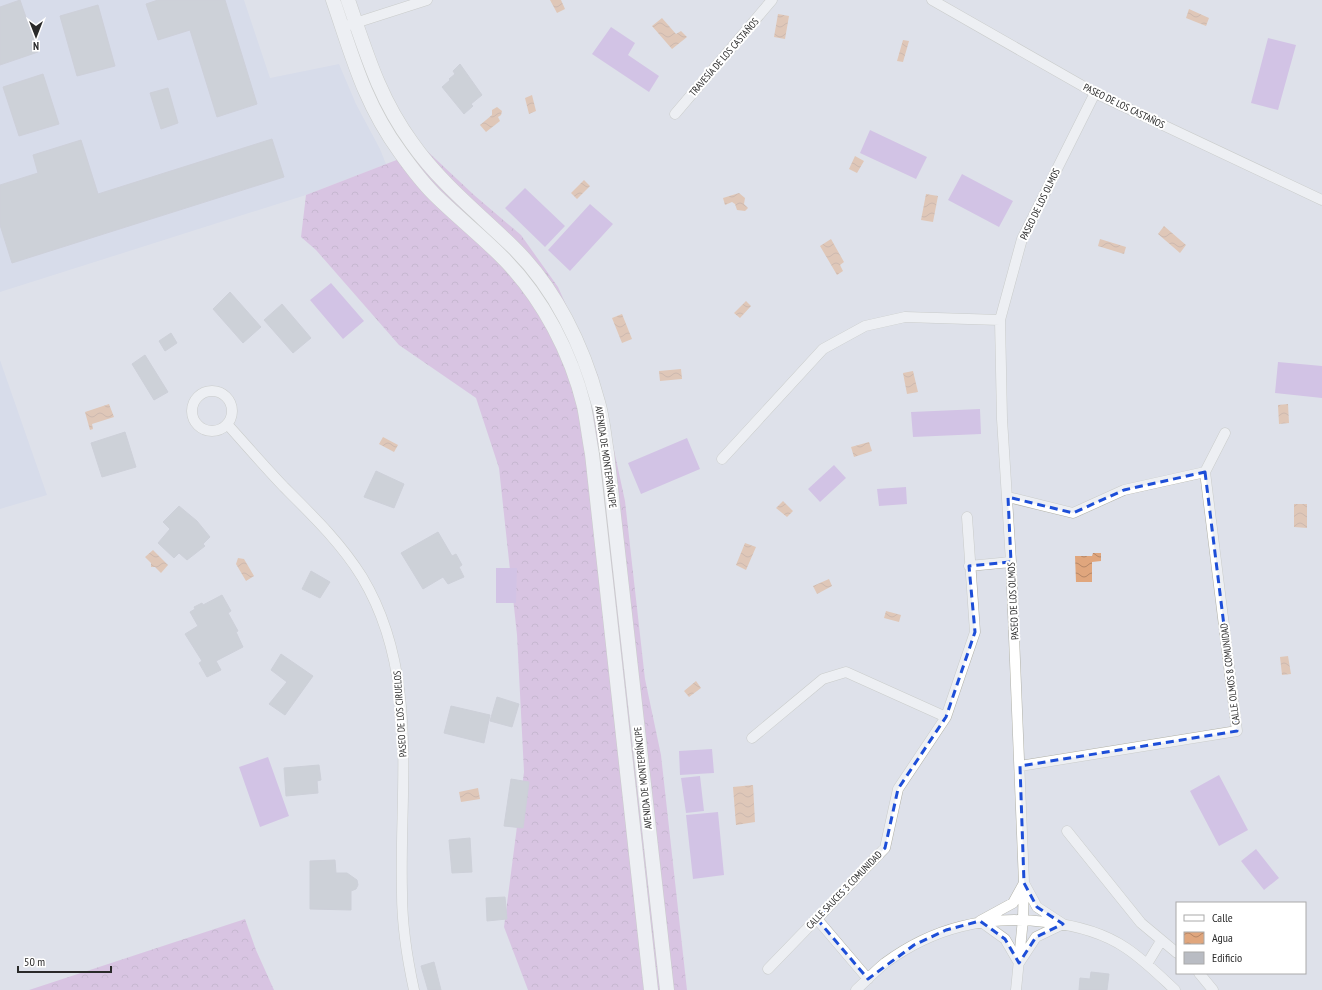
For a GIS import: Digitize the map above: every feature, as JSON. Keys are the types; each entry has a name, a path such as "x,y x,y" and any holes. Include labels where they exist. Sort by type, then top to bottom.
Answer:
{"street":[{"name":"AVENIDA DE MONTEPRÍNCIPE","path":"333,0 368,100 388,134 434,194 506,261 529,289 549,320 574,374 584,406 592,454 652,990"},
{"name":"AVENIDA DE MONTEPRÍNCIPE","path":"348,0 370,68 382,96 400,127 443,182 515,248 542,282 564,315 580,348 599,403 607,453 666,990"},
{"path":"342,27 427,0"},
{"name":"TRAVESÍA DE LOS CASTAÑOS","path":"675,114 772,0"},
{"name":"PASEO DE LOS CASTAÑOS","path":"932,0 1095,93 1322,200"},
{"name":"PASEO DE LOS OLMOS","path":"1016,990 1023,919 1024,883 1008,497 1002,418 1000,320 1022,239 1095,93"},
{"path":"722,459 823,349 865,326 905,318 1000,320"},
{"path":"209,391 222,394 230,404 232,411 227,424 222,428 210,431 198,427 192,416 192,409 197,398 209,391"},
{"name":"PASEO DE LOS CIRUELOS","path":"227,424 349,558 375,601 386,626 395,659 400,687 403,742 403,922 414,990"},
{"path":"1008,497 1073,513 1124,490 1206,472 1225,433"},
{"name":"CALLE OLMOS 8 COMUNIDAD","path":"1020,766 1237,731 1206,472"},
{"name":"CALLE SAUCES 3 COMUNIDAD","path":"768,969 885,848 898,790 946,717 975,632 967,517"},
{"path":"970,566 1011,562"},
{"path":"752,738 823,679 846,672 946,717"},
{"path":"1067,831 1141,923 1176,952"},
{"path":"980,921 1013,903 1024,883"},
{"name":"PASEO DE LOS OLMOS","path":"1024,883 1037,907 1063,924"},
{"path":"817,919 868,979"},
{"path":"856,990 885,964 914,945 946,930 980,921 1023,919 1063,924 1097,934 1125,947 1147,964 1175,990"},
{"path":"980,921 1005,939 1019,963"},
{"name":"PASEO DE LOS OLMOS","path":"1019,963 1036,937 1063,924"},
{"path":"1147,964 1161,941"},
{"path":"1200,974 1213,990"}],"highlighted area":[{"path":"1205,472 1237,731 1020,766 1024,883 1037,907 1063,924 1036,937 1019,963 1005,939 980,921 946,930 914,945 868,979 817,919 885,848 898,789 946,717 975,632 969,566 1011,562 1008,497 1073,513 1124,490"}],"shaded area":[{"path":"0,0 244,0 270,78 339,64 356,104 380,149 386,164 306,195 0,292"},
{"path":"611,27 635,43 628,55 659,76 649,92 592,54"},
{"path":"1268,38 1296,45 1278,110 1251,103"},
{"path":"870,130 927,157 916,179 860,153"},
{"path":"962,174 1013,201 999,227 948,200"},
{"path":"525,188 565,226 545,247 505,208"},
{"path":"590,204 613,224 570,271 548,250"},
{"path":"331,283 364,321 343,339 310,300"},
{"path":"0,360 47,495 0,509"},
{"path":"1278,362 1322,366 1322,398 1275,393"},
{"path":"980,409 981,434 913,437 911,412"},
{"path":"687,438 700,469 641,494 628,463"},
{"path":"834,465 846,478 820,502 808,489"},
{"path":"906,487 907,504 879,506 877,489"},
{"path":"496,568 517,568 516,603 496,603"},
{"path":"712,749 714,773 680,775 679,751"},
{"path":"268,757 289,816 260,827 239,767"},
{"path":"1219,775 1248,830 1219,846 1190,791"},
{"path":"700,776 704,811 686,813 681,778"},
{"path":"718,812 724,875 693,879 686,815"},
{"path":"1256,849 1279,878 1264,890 1241,861"}],"green space":[{"path":"425,149 474,195 521,235 558,287 598,376 625,501 645,679 661,755 687,990 528,990 504,927 524,772 517,635 499,468 476,398 399,345 316,250 301,237 306,195"},
{"path":"245,919 256,950 274,990 29,990"}],"water":[{"path":"550,0 561,0 565,9 557,13"},
{"path":"1189,9 1209,18 1206,26 1186,18"},
{"path":"778,14 789,16 785,39 774,37"},
{"path":"662,18 676,34 681,31 687,37 672,49 652,26"},
{"path":"903,40 909,41 903,62 897,61"},
{"path":"532,95 536,111 529,114 525,98"},
{"path":"497,107 502,111 501,115 498,117 500,121 486,132 480,125 492,115 492,110"},
{"path":"855,156 864,161 857,173 849,169"},
{"path":"584,180 590,186 577,199 571,193"},
{"path":"739,193 745,198 744,204 748,208 745,211 737,210 735,204 732,202 725,205 723,198"},
{"path":"926,194 938,196 933,222 921,220"},
{"path":"1164,226 1186,245 1180,253 1158,234"},
{"path":"831,239 844,262 840,265 843,271 837,275 820,246"},
{"path":"1100,239 1126,247 1124,254 1098,246"},
{"path":"746,301 751,306 740,318 734,313"},
{"path":"622,314 632,339 622,343 612,318"},
{"path":"681,369 682,379 660,381 659,371"},
{"path":"913,371 918,392 907,394 903,373"},
{"path":"109,404 114,417 92,424 93,429 90,430 85,412"},
{"path":"1288,404 1289,423 1279,424 1278,405"},
{"path":"383,437 398,445 394,452 379,444"},
{"path":"869,442 872,451 854,457 851,447"},
{"path":"783,501 793,511 787,517 776,508"},
{"path":"1294,504 1307,504 1307,528 1294,527"},
{"path":"745,543 756,547 746,570 736,565"},
{"path":"153,550 168,565 161,573 155,567 151,567 151,563 145,557"},
{"path":"1093,553 1101,553 1101,561 1092,562 1092,582 1076,582 1075,556 1092,556"},
{"path":"238,558 244,559 254,576 246,581 236,564"},
{"path":"829,579 832,586 817,594 813,586"},
{"path":"886,611 901,615 899,622 884,618"},
{"path":"1288,656 1291,674 1282,675 1280,657"},
{"path":"696,681 701,688 689,697 684,691"},
{"path":"753,785 755,822 736,825 733,787"},
{"path":"478,788 480,799 461,802 459,792"}],"building":[{"path":"20,0 38,52 0,65 0,7"},
{"path":"158,0 225,0 257,104 217,117 190,30 158,40 146,4"},
{"path":"98,5 115,66 77,76 60,16"},
{"path":"460,64 482,95 471,104 473,106 464,114 442,87 455,74 453,71"},
{"path":"43,74 59,124 19,136 3,87"},
{"path":"168,88 178,123 161,129 150,93"},
{"path":"272,139 284,177 12,263 0,225 0,185 38,173 33,155 81,140 98,194"},
{"path":"230,292 261,327 243,343 213,309"},
{"path":"282,304 311,338 293,353 264,320"},
{"path":"171,333 177,343 165,351 159,341"},
{"path":"145,355 168,392 154,400 132,364"},
{"path":"125,432 136,467 102,477 91,443"},
{"path":"376,471 404,484 394,508 364,497"},
{"path":"179,506 197,521 210,537 203,544 205,546 187,560 179,553 174,558 158,543 170,529 163,522"},
{"path":"438,532 452,556 456,554 462,565 459,567 464,577 448,584 443,577 423,589 401,553"},
{"path":"311,571 330,582 320,598 302,589"},
{"path":"222,595 231,611 228,613 238,631 236,632 243,647 216,661 221,670 207,677 199,663 202,661 185,634 198,626 190,612 195,609 194,607 202,603 203,605"},
{"path":"281,654 313,676 285,715 269,704 287,682 271,670"},
{"path":"497,697 519,704 512,727 490,721"},
{"path":"451,706 490,715 484,743 444,733"},
{"path":"319,765 321,780 317,781 318,793 286,796 284,768"},
{"path":"511,779 529,782 523,828 504,826"},
{"path":"470,838 472,872 452,873 449,840"},
{"path":"335,860 336,873 347,873 357,880 358,885 356,889 351,891 351,910 310,909 310,861"},
{"path":"505,897 507,919 487,921 486,898"},
{"path":"434,962 441,990 428,990 421,966"},
{"path":"1091,972 1109,974 1107,990 1079,990 1080,978 1090,979"}]}
